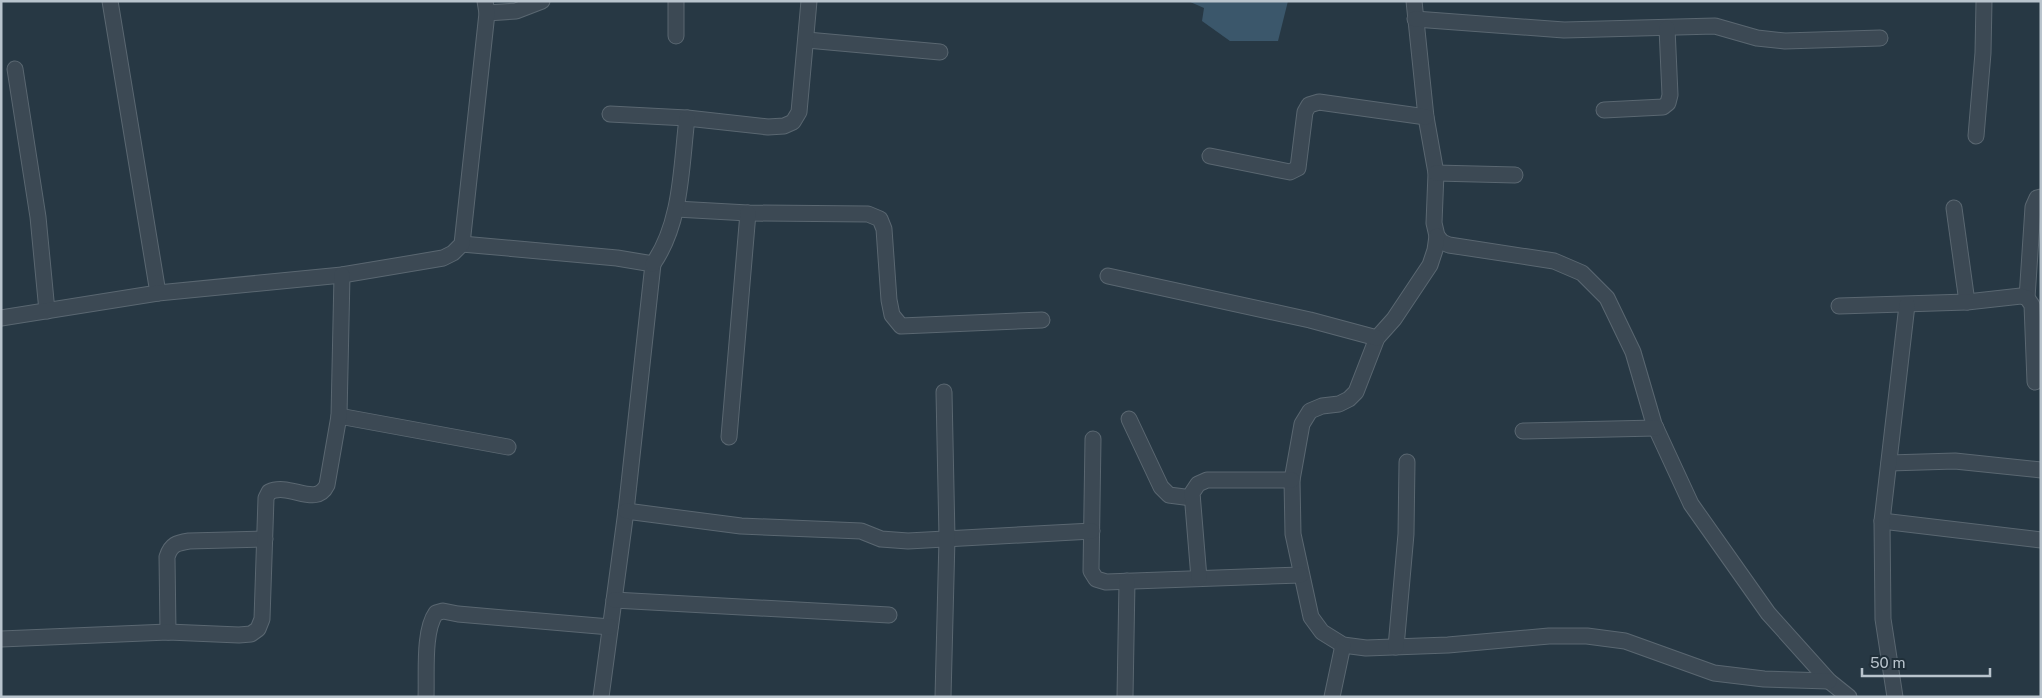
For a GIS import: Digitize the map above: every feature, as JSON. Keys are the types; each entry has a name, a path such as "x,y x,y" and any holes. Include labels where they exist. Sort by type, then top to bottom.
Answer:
{"street":[{"path":"110,1 158,293"},
{"path":"1,318 158,293 342,276 442,258 453,253 462,244 486,7 516,10 542,1"},
{"path":"676,1 676,36"},
{"path":"610,114 687,118 768,127 784,126 793,122 799,112 807,40 809,1"},
{"path":"1414,1 1414,19 1426,117 1436,173 1435,250 1430,265 1394,320 1377,338 1356,392 1340,404 1322,406 1310,411 1302,424 1292,480 1293,534 1311,617 1322,632 1342,645 1353,647 1396,647 1549,636 1587,636 1624,641 1714,673 1764,679 1829,681"},
{"path":"1976,136 1983,53 1984,1"},
{"path":"1414,19 1564,30 1715,26 1758,38 1785,41 1880,38"},
{"path":"1604,110 1663,107 1668,103 1670,95 1667,28"},
{"path":"807,40 940,52"},
{"path":"14,69 38,217 47,310"},
{"path":"1210,156 1290,172 1298,168 1306,112 1309,104 1319,102 1426,117"},
{"path":"601,697 626,510 653,264 663,249 676,209 687,118"},
{"path":"1436,173 1515,176"},
{"path":"2027,298 2033,207 2037,198 2041,197"},
{"path":"1954,208 1967,302"},
{"path":"676,209 748,213 868,214 880,219 884,230 889,300 892,315 901,326 1042,320"},
{"path":"729,436 748,213"},
{"path":"1436,236 1442,242 1449,245 1554,260 1582,273 1608,298 1633,352 1656,428 1691,504 1768,613 1829,681 1849,697"},
{"path":"462,244 617,258 653,264"},
{"path":"1,639 168,632 239,635 251,634 258,629 262,619 266,498 269,492 277,488 319,496 326,485 339,416 342,276"},
{"path":"1108,276 1310,320 1377,338"},
{"path":"1839,306 1967,302 2021,296 2027,298 2032,305 2035,382"},
{"path":"1895,697 1883,618 1882,521 1907,305"},
{"path":"943,697 947,538 944,392"},
{"path":"339,416 508,447"},
{"path":"1129,419 1161,488 1168,495 1192,498"},
{"path":"1523,431 1656,428"},
{"path":"1093,438 1091,571 1096,580 1106,582 1301,575"},
{"path":"1889,463 1955,461 2041,470"},
{"path":"1396,647 1406,534 1407,462"},
{"path":"1199,578 1192,498 1192,493 1198,484 1207,480 1292,480"},
{"path":"626,510 741,526 861,532 881,539 908,541 1092,531"},
{"path":"1882,521 2041,540"},
{"path":"168,632 167,557 170,548 176,543 189,541 265,539"},
{"path":"1125,697 1127,581"},
{"path":"614,600 889,615"},
{"path":"426,697 429,630 431,619 436,613 443,611 458,614 610,627"},
{"path":"1332,697 1342,645"}],"water":[{"path":"1188,1 1288,1 1278,41 1230,41 1202,21 1204,8"}]}
